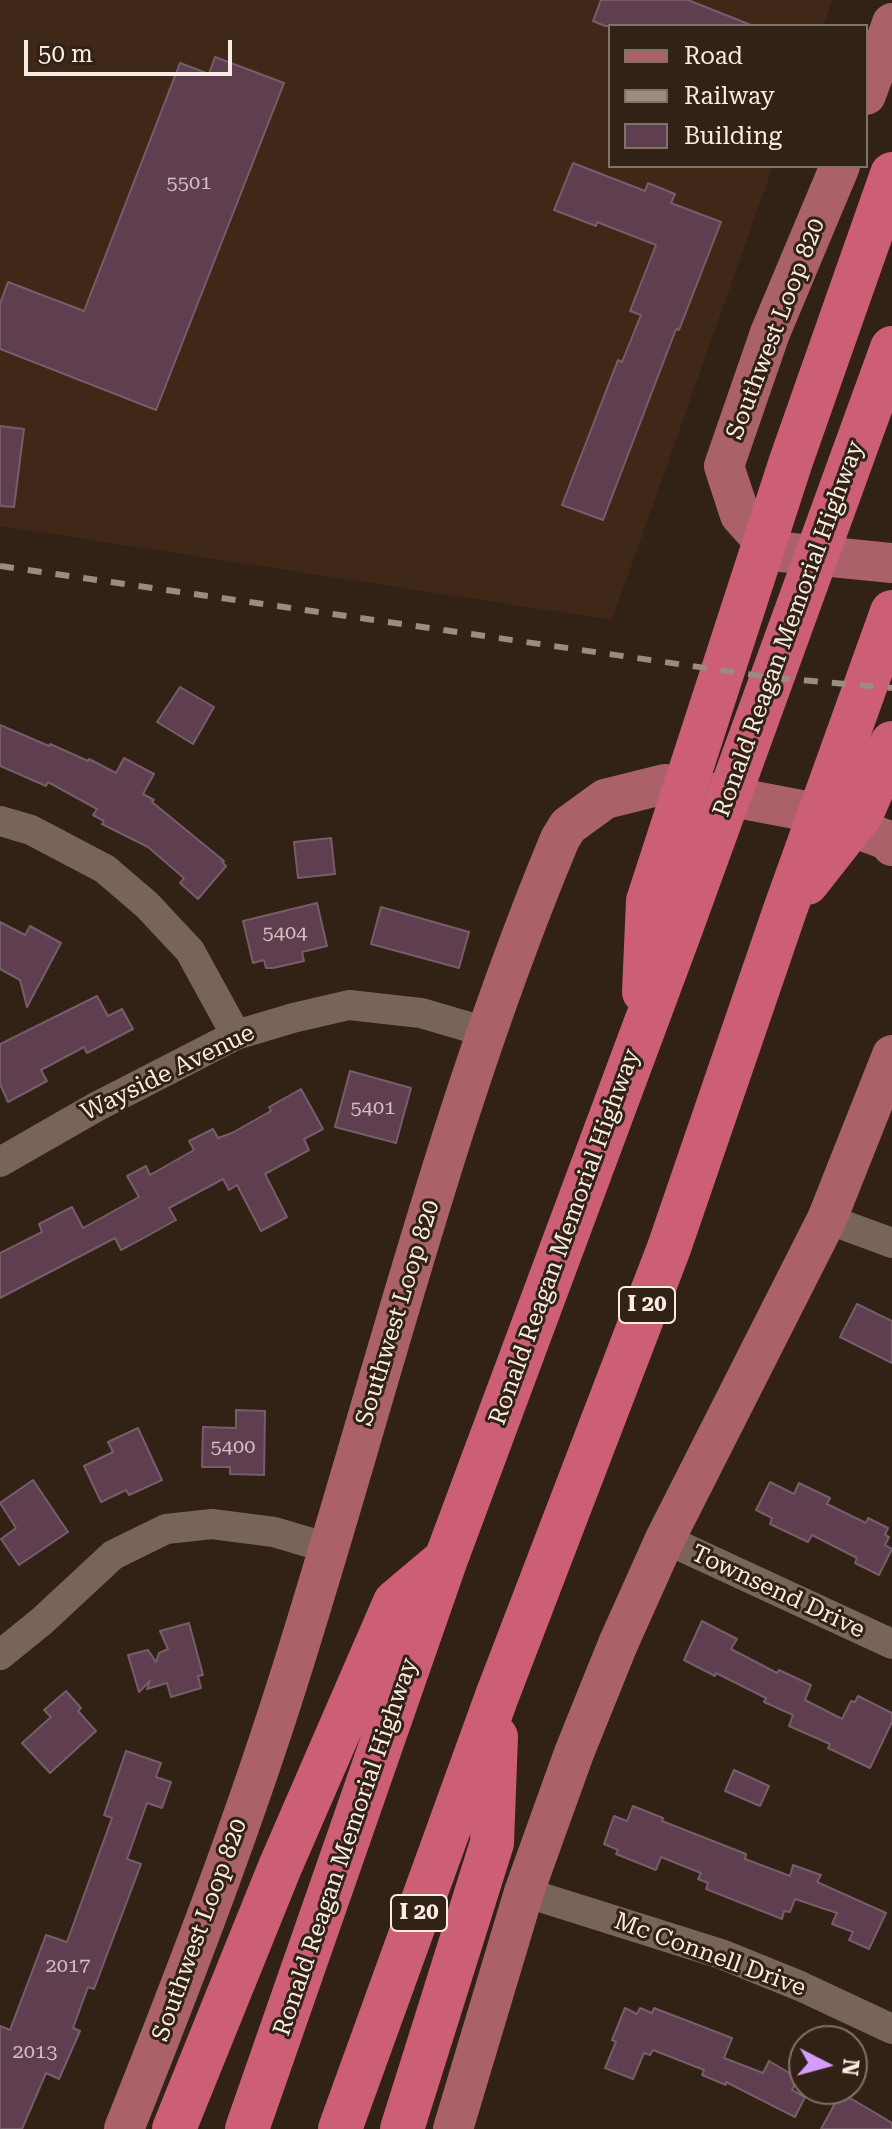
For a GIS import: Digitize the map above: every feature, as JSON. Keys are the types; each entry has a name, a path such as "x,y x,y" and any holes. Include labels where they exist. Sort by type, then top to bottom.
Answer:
{"highway":[{"path":"642,1030 648,901 791,461 892,174"},
{"name":"Ronald Reagan Memorial Highway","path":"247,2129 446,1559 680,931 892,348"},
{"name":"I 20","path":"340,2129 497,1696 669,1248 892,612"},
{"path":"785,910 862,813 892,743"},
{"path":"174,2129 280,1867 395,1602 446,1559"},
{"path":"402,2129 492,1843 497,1696"}],"main road":[{"path":"868,89 892,23"},
{"name":"Southwest Loop 820","path":"839,168 770,333 724,466 740,515 772,551 892,563"},
{"name":"Southwest Loop 820","path":"124,2129 265,1754 417,1245 486,1032 522,931 560,839 568,826 605,799 665,784 811,812 887,840 892,846"},
{"path":"453,2129 524,1892 579,1739 665,1539 827,1219 892,1055"}],"street":[{"path":"0,821 31,830 105,869 147,905 190,951 236,1035"},
{"name":"Wayside Avenue","path":"0,1162 96,1107 236,1035 293,1018 349,1005 421,1013 486,1032"},
{"path":"827,1219 892,1243"},
{"path":"0,1655 113,1555 166,1529 212,1524 274,1532 328,1548"},
{"name":"Townsend Drive","path":"665,1539 892,1644"},
{"name":"Mc Connell Drive","path":"524,1892 721,1954 800,1986 892,2029"}],"shaded area":[{"path":"0,0 832,0 824,24 608,24 608,168 772,168 612,620 0,526"}],"building":[{"path":"601,0 688,0 748,24 605,26 593,21"},
{"path":"215,57 284,83 156,410 0,349 0,304 8,282 84,311 180,63 209,74"},
{"path":"573,163 645,191 648,183 675,194 671,203 721,222 679,330 676,329 603,520 562,505 618,360 622,362 641,315 630,311 656,245 597,222 596,226 554,210"},
{"path":"0,426 24,429 14,507 0,506"},
{"path":"180,687 214,707 193,744 157,722"},
{"path":"0,725 89,759 116,773 124,758 154,774 143,794 154,800 152,802 224,861 226,866 198,899 180,883 184,878 148,847 102,824 104,821 93,815 97,809 48,782 46,786 0,766"},
{"path":"331,838 335,874 298,878 294,842"},
{"path":"317,903 327,946 302,952 304,961 273,968 266,968 264,960 253,963 243,921"},
{"path":"381,907 469,932 459,968 371,944"},
{"path":"0,922 25,935 30,926 61,943 27,1007 20,980 0,969"},
{"path":"97,996 108,1016 122,1009 133,1029 87,1053 84,1047 41,1070 47,1081 8,1102 0,1084 0,1044"},
{"path":"350,1071 411,1088 396,1143 335,1127"},
{"path":"301,1089 323,1129 304,1139 309,1150 265,1174 287,1217 261,1231 237,1185 229,1190 223,1179 169,1208 176,1220 121,1250 115,1238 0,1298 0,1253 42,1232 39,1224 72,1207 83,1228 139,1197 127,1176 146,1166 150,1175 194,1150 189,1141 213,1129 218,1138 232,1133 271,1111 269,1107"},
{"path":"857,1304 892,1321 892,1363 840,1337"},
{"path":"236,1410 265,1411 264,1475 230,1474 230,1467 202,1467 203,1427 236,1428"},
{"path":"138,1428 162,1480 129,1495 126,1490 101,1502 84,1466 113,1452 108,1442"},
{"path":"33,1480 68,1532 19,1565 1,1539 16,1528 0,1503"},
{"path":"770,1482 794,1494 799,1483 830,1498 827,1504 866,1523 868,1518 888,1528 885,1535 889,1537 885,1545 892,1549 879,1575 855,1563 857,1558 812,1535 808,1542 770,1524 772,1518 756,1510"},
{"path":"702,1621 737,1639 731,1649 777,1673 779,1670 811,1685 805,1700 842,1719 851,1701 855,1702 858,1696 892,1713 892,1722 870,1768 828,1748 830,1744 789,1726 793,1715 764,1702 766,1698 684,1660"},
{"path":"189,1623 203,1675 198,1676 201,1688 171,1697 167,1683 147,1689 150,1681 139,1692 128,1655 148,1650 156,1662 159,1653 168,1649 160,1631"},
{"path":"66,1691 96,1731 50,1773 22,1743 51,1717 44,1710"},
{"path":"126,1751 161,1763 156,1777 171,1782 162,1808 147,1803 127,1859 141,1864 94,1989 88,1987 73,2028 80,2031 59,2079 46,2073 22,2129 0,2129 0,2026 10,2030 46,1935 67,1942 112,1818 104,1815"},
{"path":"734,1770 769,1786 760,1806 725,1791"},
{"path":"633,1806 663,1818 662,1821 746,1854 745,1859 790,1876 793,1865 821,1875 817,1882 886,1913 869,1949 849,1940 853,1932 832,1924 837,1913 795,1899 790,1912 784,1911 782,1919 706,1889 708,1883 698,1879 701,1873 661,1857 656,1870 616,1854 618,1850 604,1844 614,1816 627,1821"},
{"path":"625,2008 637,2014 640,2008 652,2013 654,2008 732,2038 724,2058 763,2073 769,2061 788,2072 788,2105 801,2105 795,2117 726,2082 726,2085 702,2075 704,2070 653,2050 650,2055 644,2053 633,2079 605,2068 616,2042 612,2040"},
{"path":"834,2105 862,2105 892,2123 892,2129 821,2129"}],"railway":[{"path":"0,566 768,677 892,688"}]}
